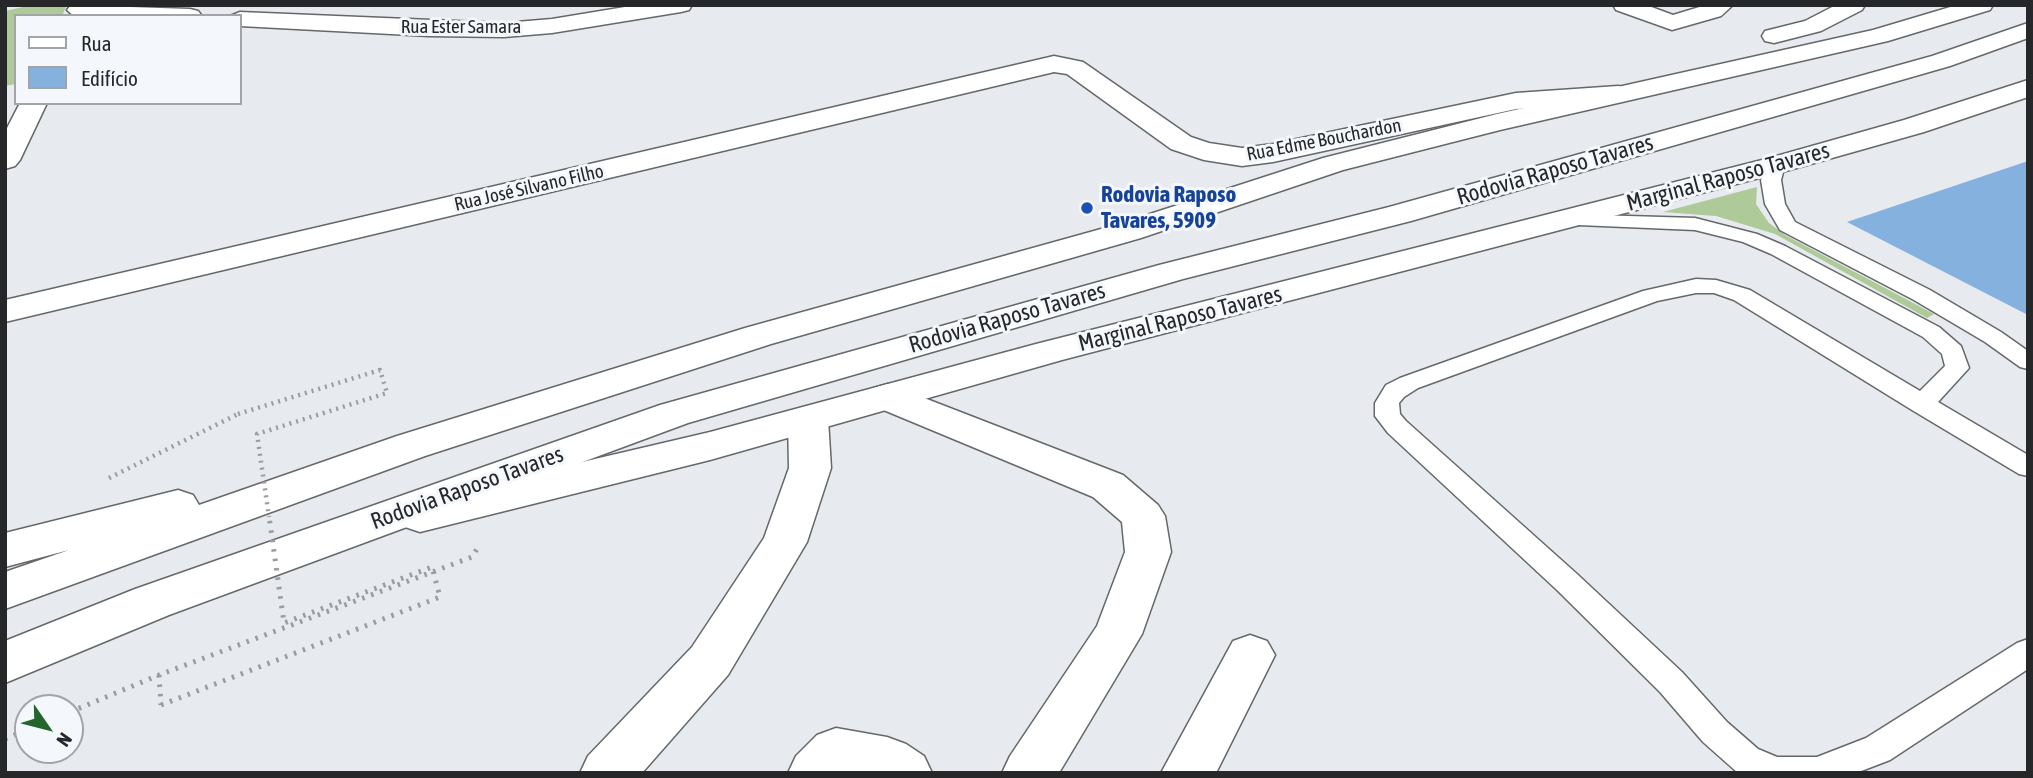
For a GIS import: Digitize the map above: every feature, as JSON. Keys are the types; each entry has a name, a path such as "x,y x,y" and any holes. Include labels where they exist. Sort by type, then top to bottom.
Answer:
{"main road":[{"name":"Rua Ester Samara","path":"242,19 429,29 505,30 552,26 678,5"},
{"path":"1631,33 1713,12 1722,5"},
{"path":"1689,79 1741,45 1813,26 1854,5"},
{"path":"5,591 411,446 758,336 1130,231 1333,163 1618,94 1879,36 1982,5"},
{"path":"1627,6 1672,23"},
{"path":"79,10 153,14"},
{"name":"Rodovia Raposo Tavares","path":"5,663 152,602 688,410 1159,275 1400,214 1668,139 1941,61 2028,30"},
{"name":"Rua Edme Bouchardon","path":"1054,64 1074,67 1181,143 1204,151 1242,157 1273,153 1516,101 1618,94"},
{"name":"Rua José Silvano Filho","path":"5,311 1054,64"},
{"name":"Marginal Raposo Tavares","path":"328,537 691,451 1062,349 1776,165 1914,126 2028,88"},
{"path":"5,160 33,105"},
{"path":"888,397 1108,486 1143,516 1148,552 1118,634 1029,773"},
{"path":"607,773 710,661 785,542 810,468 808,419"},
{"path":"5,550 411,446"},
{"path":"1188,773 1250,655"},
{"path":"815,773 836,752 887,761 905,773"}],"lane":[{"path":"1776,165 1771,180 1775,204 1787,226 1922,295 1993,337 2028,362"},
{"path":"1562,220 1695,224 1750,237 1778,250 1931,332 1953,351 1957,368 1921,404"},
{"path":"2028,467 1742,295 1716,287 1696,286 1651,296 1409,383 1395,391 1387,403 1388,415 1397,428 1567,582 1671,682 1715,732 1746,760 1775,773 1817,772 1878,749 2028,652"}],"path":[{"path":"103,481 238,414 380,370 387,393 257,434 284,623 432,567 440,597 161,705 159,675"},
{"path":"84,706 159,675 472,557 479,549 492,498"}],"green space":[{"path":"32,5 67,5 63,14 14,14 14,84 5,86 5,11"},
{"path":"1757,187 1756,204 1769,223 1785,235 1934,314 1927,318 1775,234 1716,216 1663,212"}],"building":[{"path":"2028,161 2028,315 1847,222"}],"place":[{"name":"Rodovia Raposo Tavares, 5909","path":"1087,208"}]}
